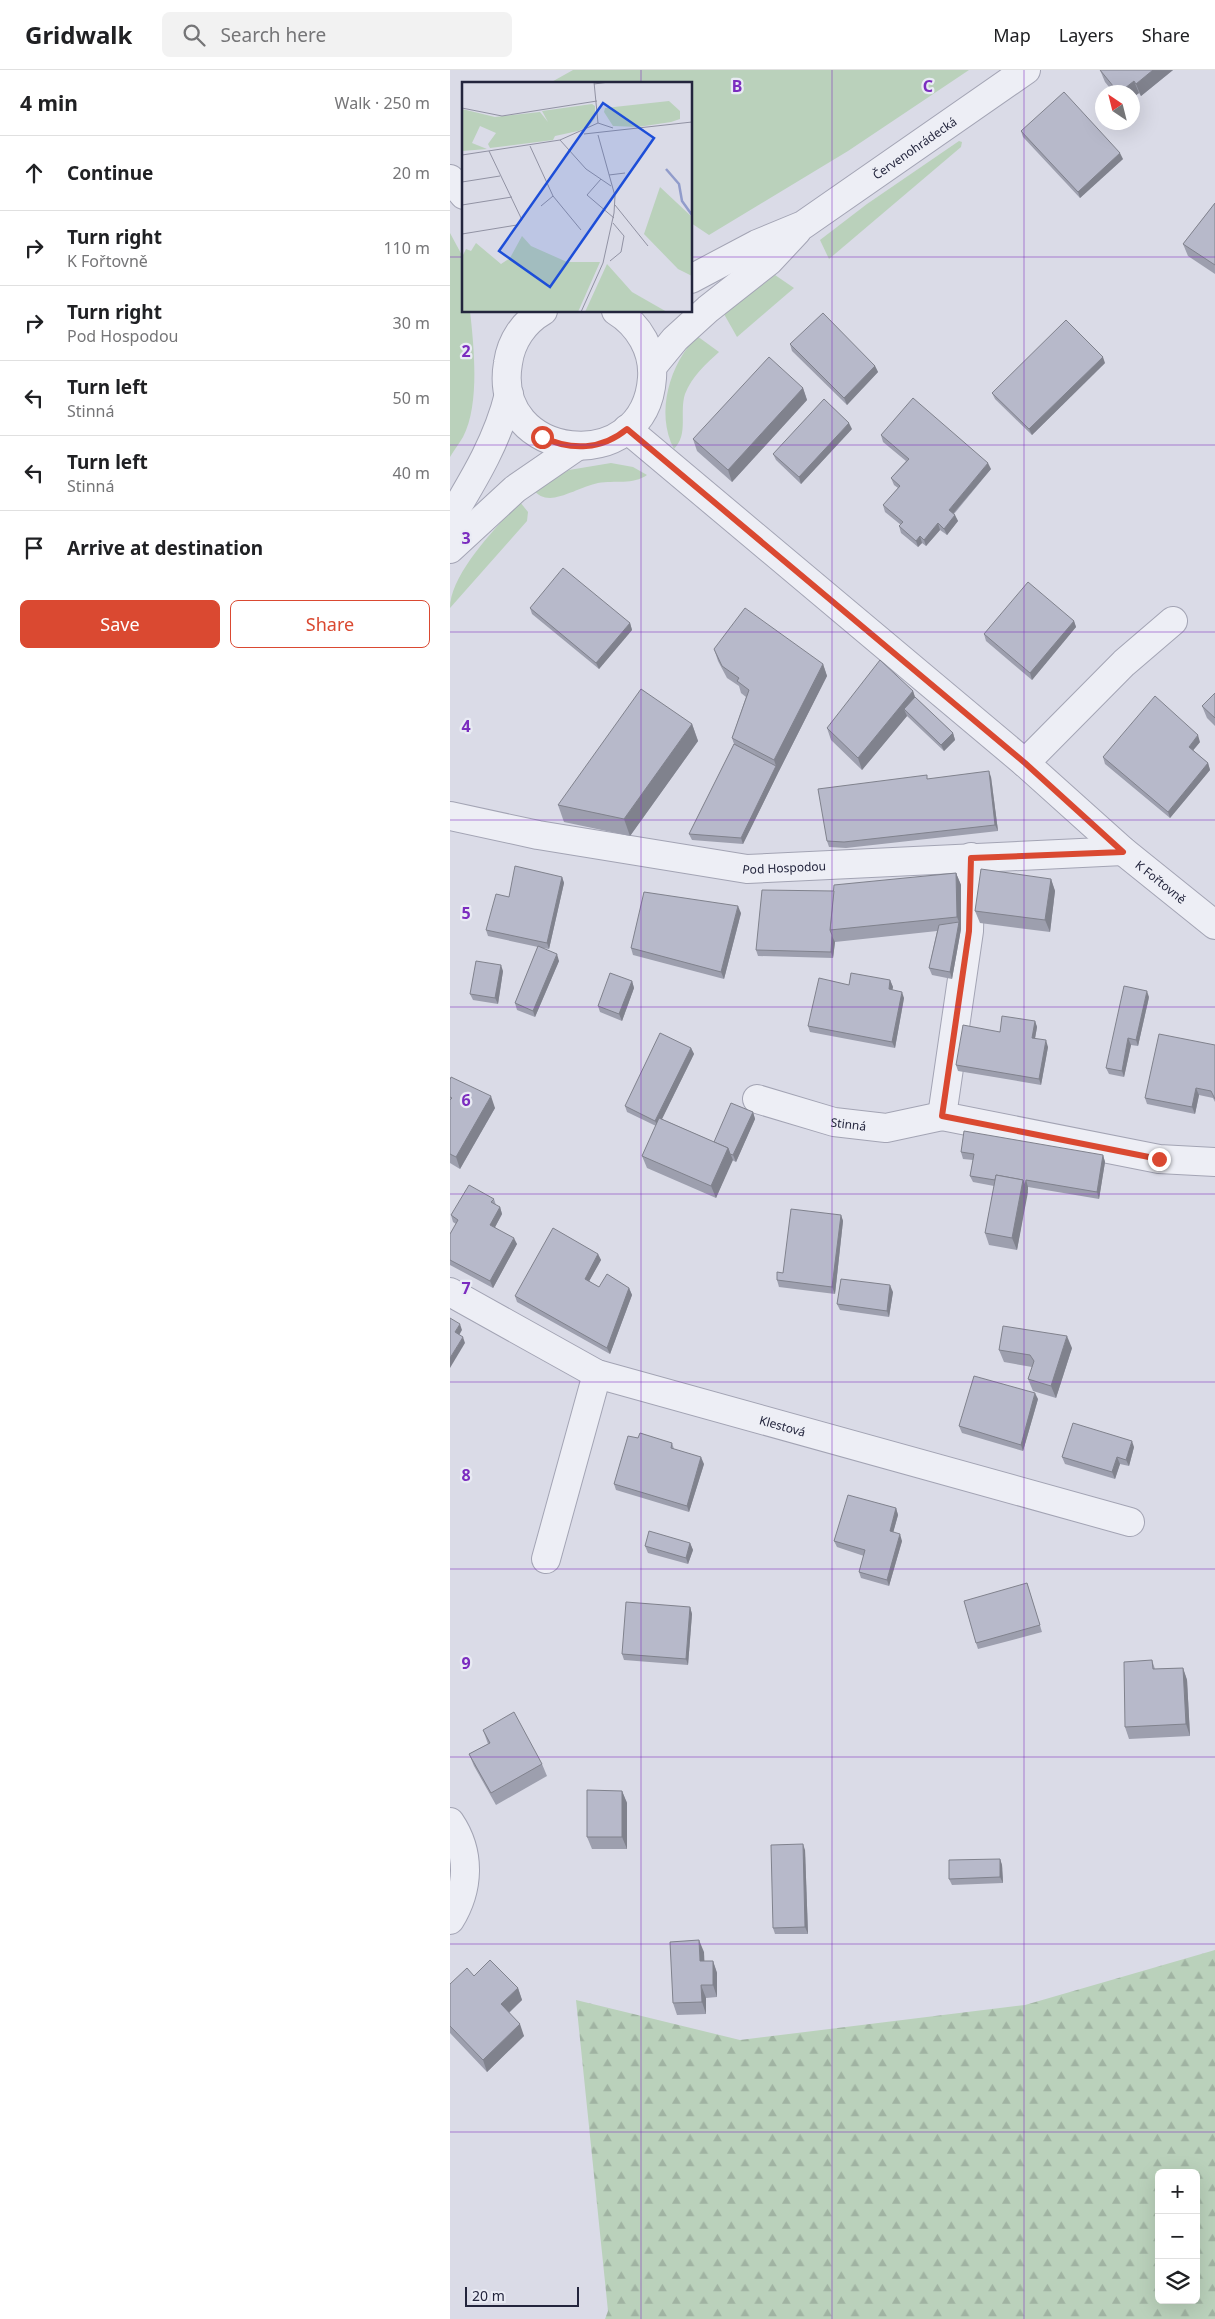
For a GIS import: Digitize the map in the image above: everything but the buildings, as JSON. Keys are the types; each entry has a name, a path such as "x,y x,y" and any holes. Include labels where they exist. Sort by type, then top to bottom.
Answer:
{"street":[{"name":"Červenohrádecká","path":"652,367 675,339 708,309 769,261 804,225 1026,70"},
{"path":"450,179 462,193"},
{"name":"Červenohrádecká","path":"692,277 757,244 804,225"},
{"path":"542,312 522,329 512,347 506,374 509,394 518,413 532,429 555,443 576,447 597,445 610,440 627,429 644,408 651,388 652,367 641,335 627,319 617,312"},
{"path":"450,519 483,463 499,430 509,394"},
{"name":"K Fořtovně","path":"627,429 1025,763 1123,852 1215,925"},
{"path":"450,549 515,489 576,447"},
{"path":"1025,763 1124,663 1173,621"},
{"name":"Pod Hospodou","path":"450,816 538,835 747,869 1123,852"},
{"path":"942,1116 969,931 971,858"},
{"name":"Stinná","path":"757,1099 834,1122 886,1128 942,1116 1159,1159 1215,1162"},
{"name":"Klestová","path":"450,1292 597,1374 1130,1522"},
{"path":"546,1559 597,1374"},
{"path":"450,1822 460,1836 467,1872 461,1903 450,1920"}],"green space":[{"path":"573,70 969,70 848,151 709,235 692,224 692,82 552,82"},
{"path":"959,141 962,142 961,147 829,259 820,240 867,204"},
{"path":"450,233 462,255 462,312 470,312 473,341 474,393 468,424 463,437 450,457"},
{"path":"775,275 794,288 737,337 724,314"},
{"path":"697,336 719,352 691,382 685,394 681,437 674,449 668,435 666,420 668,389 679,360"},
{"path":"611,463 633,467 647,475 630,481 598,483 555,497 543,497 533,490 569,470"},
{"path":"520,502 528,512 527,521 450,608 452,595 466,566 476,551"},
{"path":"1215,1950 1215,2319 605,2319 608,2311 576,2000 740,2040 1025,2005"}],"route":[{"path":"542,437 562,445 583,447 597,445 610,440 627,429 714,504 1025,763 1123,852 971,858 969,931 942,1116 1159,1159"}]}
